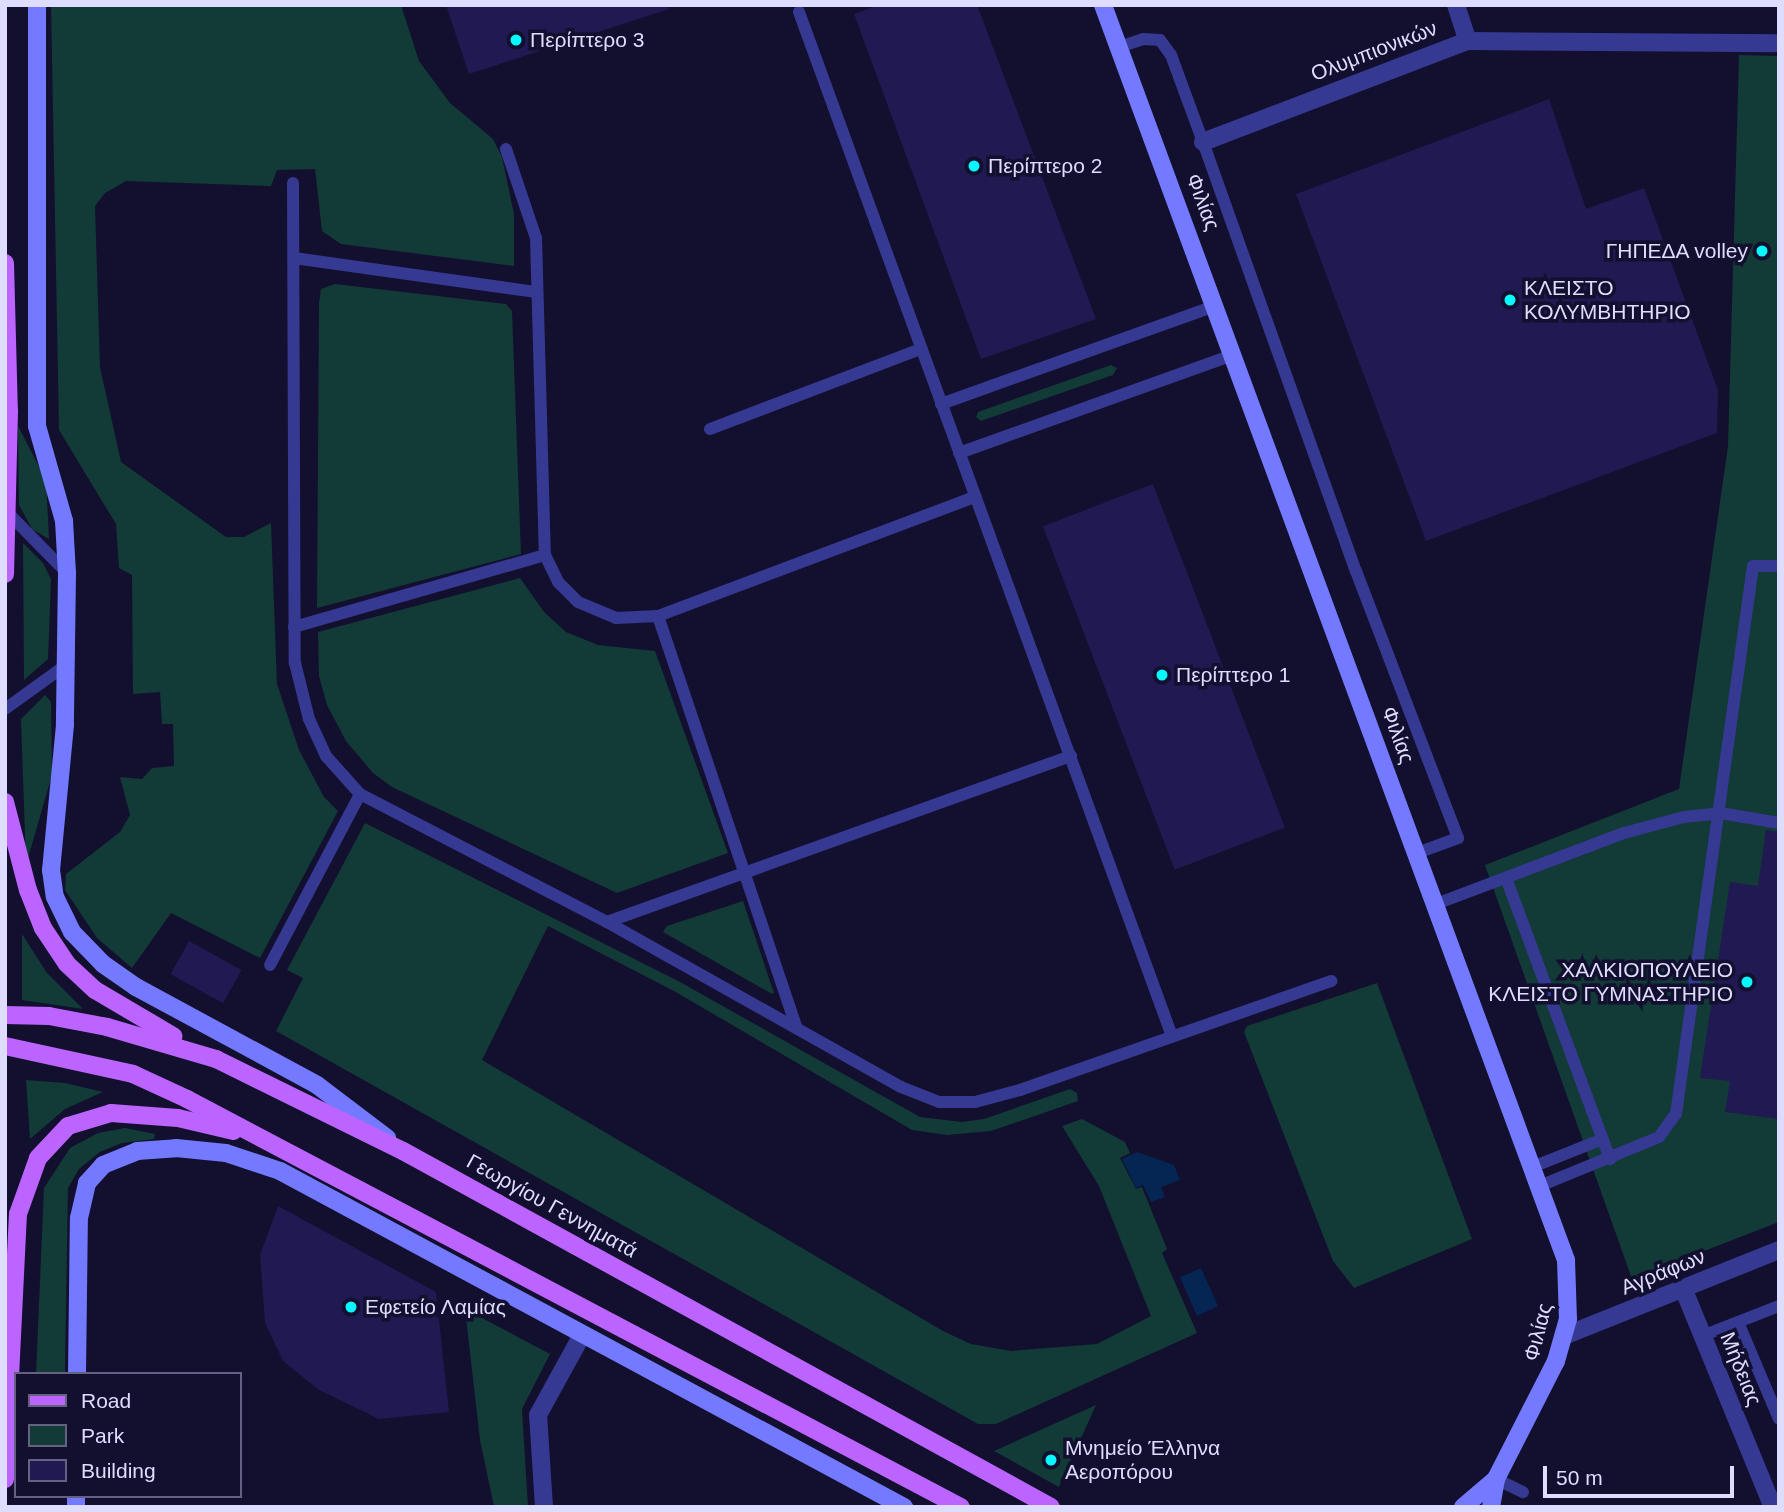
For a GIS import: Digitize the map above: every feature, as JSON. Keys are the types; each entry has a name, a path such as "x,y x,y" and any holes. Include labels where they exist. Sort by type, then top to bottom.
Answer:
{"main road":[{"path":"5,263 8,513 5,574"},
{"path":"5,802 28,890 43,928 67,964 95,990 216,1059"},
{"name":"Γεωργίου Γεννηματά","path":"5,1014 49,1016 107,1027 216,1059 404,1151 1051,1507"},
{"path":"5,1046 133,1074 275,1143 961,1507"},
{"path":"5,1479 18,1214 22,1191 47,1146 68,1126 111,1113 190,1121 275,1143"}],"street":[{"path":"37,5 37,426 64,521 68,573 65,725 51,870 55,897 72,932 103,964 136,987 317,1085 404,1151"},
{"name":"Φιλίας","path":"1103,5 1217,305 1417,853 1542,1185 1569,1272 1564,1336 1549,1379 1496,1479 1491,1507"},
{"path":"1456,5 1468,41"},
{"name":"Ολυμπιονικών","path":"1203,142 1468,41 1779,43"},
{"path":"77,1372 83,1194 97,1170 111,1159 155,1148 200,1149 261,1162 904,1507"},
{"name":"Αγράφων","path":"1564,1336 1779,1250"},
{"name":"Μήδειας","path":"1683,1288 1773,1507"},
{"path":"544,1507 538,1415 582,1335"},
{"name":"Φιλίας","path":"1463,1507 1496,1479"}],"lane":[{"path":"799,12 1172,1036"},
{"path":"1119,47 1143,39 1160,40 1171,55 1356,571 1458,838 1417,853"},
{"path":"506,149 536,237 545,555 558,582 590,609 616,618 657,616 975,497"},
{"path":"293,183 295,663 309,719 326,756 360,794 607,922 901,1087 939,1102 975,1102 1020,1090 1331,981"},
{"path":"294,258 537,292"},
{"path":"941,404 1217,305"},
{"path":"710,429 922,349"},
{"path":"959,453 1235,354"},
{"path":"8,513 68,573"},
{"path":"294,627 545,555"},
{"path":"1542,1185 1659,1137 1676,1114 1754,566 1779,566"},
{"path":"657,616 747,871 797,1028"},
{"path":"5,709 66,665"},
{"path":"607,922 1071,756"},
{"path":"270,965 360,794"},
{"path":"1436,904 1646,827 1720,813 1779,823"},
{"path":"1506,878 1610,1158"},
{"path":"1535,1166 1603,1139"},
{"path":"1702,1336 1779,1307"},
{"path":"1738,1322 1779,1419"},
{"path":"1496,1479 1523,1492"}],"green space":[{"path":"51,5 401,5 419,61 450,103 493,139 502,157 514,214 514,266 341,244 322,231 315,169 277,170 271,186 126,181 105,193 95,206 100,367 121,462 226,537 244,537 271,523 277,684 299,750 324,797 338,811 260,958 171,913 132,968 97,938 65,890 66,874 120,832 130,815 120,777 142,779 152,768 174,766 173,724 162,724 160,692 133,694 132,575 119,568 116,524 59,430"},
{"path":"1739,55 1779,56 1779,1222 1632,1279 1485,865 1679,789 1728,446"},
{"path":"335,284 506,304 512,311 521,554 317,608 319,303 321,289"},
{"path":"1111,365 1117,368 1113,375 981,421 976,417 978,412"},
{"path":"18,426 46,480 49,539 32,529 19,505"},
{"path":"23,543 43,563 51,579 48,659 24,680"},
{"path":"520,578 544,612 566,632 598,645 655,651 728,853 617,893 392,787 373,773 346,741 327,705 319,676 318,632"},
{"path":"45,695 51,702 52,775 26,865 21,719"},
{"path":"365,823 680,982 920,1117 962,1122 984,1119 1070,1089 1077,1093 1078,1101 991,1131 947,1135 912,1130 674,991 548,926 482,1060 943,1331 971,1344 1011,1351 1097,1344 1151,1316 1099,1186 1062,1126 1082,1119 1125,1142 1130,1153 1120,1158 1136,1189 1142,1187 1167,1249 1162,1253 1197,1333 996,1424 978,1424 276,1031 303,978 287,970"},
{"path":"743,901 774,993 772,994 663,932 667,926"},
{"path":"22,934 47,973 83,1009 22,1000"},
{"path":"1377,983 1472,1239 1354,1288 1333,1261 1244,1032 1247,1026"},
{"path":"26,1080 65,1083 103,1092 65,1109 30,1139"},
{"path":"125,1128 155,1134 154,1139 122,1143 100,1152 79,1169 68,1188 65,1372 36,1372 44,1188 70,1148 98,1133"},
{"path":"465,1309 550,1354 522,1409 528,1507 495,1507 493,1502 480,1440"},
{"path":"1096,1405 1059,1487 994,1451"}],"water":[{"path":"1137,1152 1174,1165 1180,1180 1161,1187 1165,1197 1151,1202 1143,1185 1136,1188 1122,1159"},
{"path":"1201,1268 1218,1306 1197,1316 1180,1277"}],"building":[{"name":"Περίπτερο 3","path":"446,5 668,5 669,9 469,74"},
{"name":"Περίπτερο 2","path":"878,5 977,5 1096,319 981,359 854,14"},
{"name":"ΚΛΕΙΣΤΟ ΚΟΛΥΜΒΗΤΗΡΙΟ","path":"1549,99 1586,209 1644,188 1718,390 1717,433 1426,541 1296,194"},
{"name":"Περίπτερο 1","path":"1153,484 1285,828 1175,870 1043,526"},
{"name":"ΧΑΛΚΙΟΠΟΥΛΕΙΟ ΚΛΕΙΣΤΟ ΓΥΜΝΑΣΤΗΡΙΟ","path":"1766,830 1779,832 1779,1119 1725,1112 1730,1081 1700,1078 1730,882 1758,886"},
{"path":"189,941 241,970 223,1003 171,974"},
{"name":"Εφετείο Λαμίας","path":"278,1206 436,1292 449,1412 379,1419 319,1390 283,1361 265,1323 260,1255"}],"place":[{"name":"Περίπτερο 3","path":"516,40"},
{"name":"Περίπτερο 2","path":"974,166"},
{"name":"ΓΗΠΕΔΑ volley","path":"1762,251"},
{"name":"ΚΛΕΙΣΤΟ ΚΟΛΥΜΒΗΤΗΡΙΟ","path":"1510,300"},
{"name":"Περίπτερο 1","path":"1162,675"},
{"name":"ΧΑΛΚΙΟΠΟΥΛΕΙΟ ΚΛΕΙΣΤΟ ΓΥΜΝΑΣΤΗΡΙΟ","path":"1747,982"},
{"name":"Εφετείο Λαμίας","path":"351,1307"},
{"name":"Μνημείο Έλληνα Αεροπόρου","path":"1051,1460"}]}
